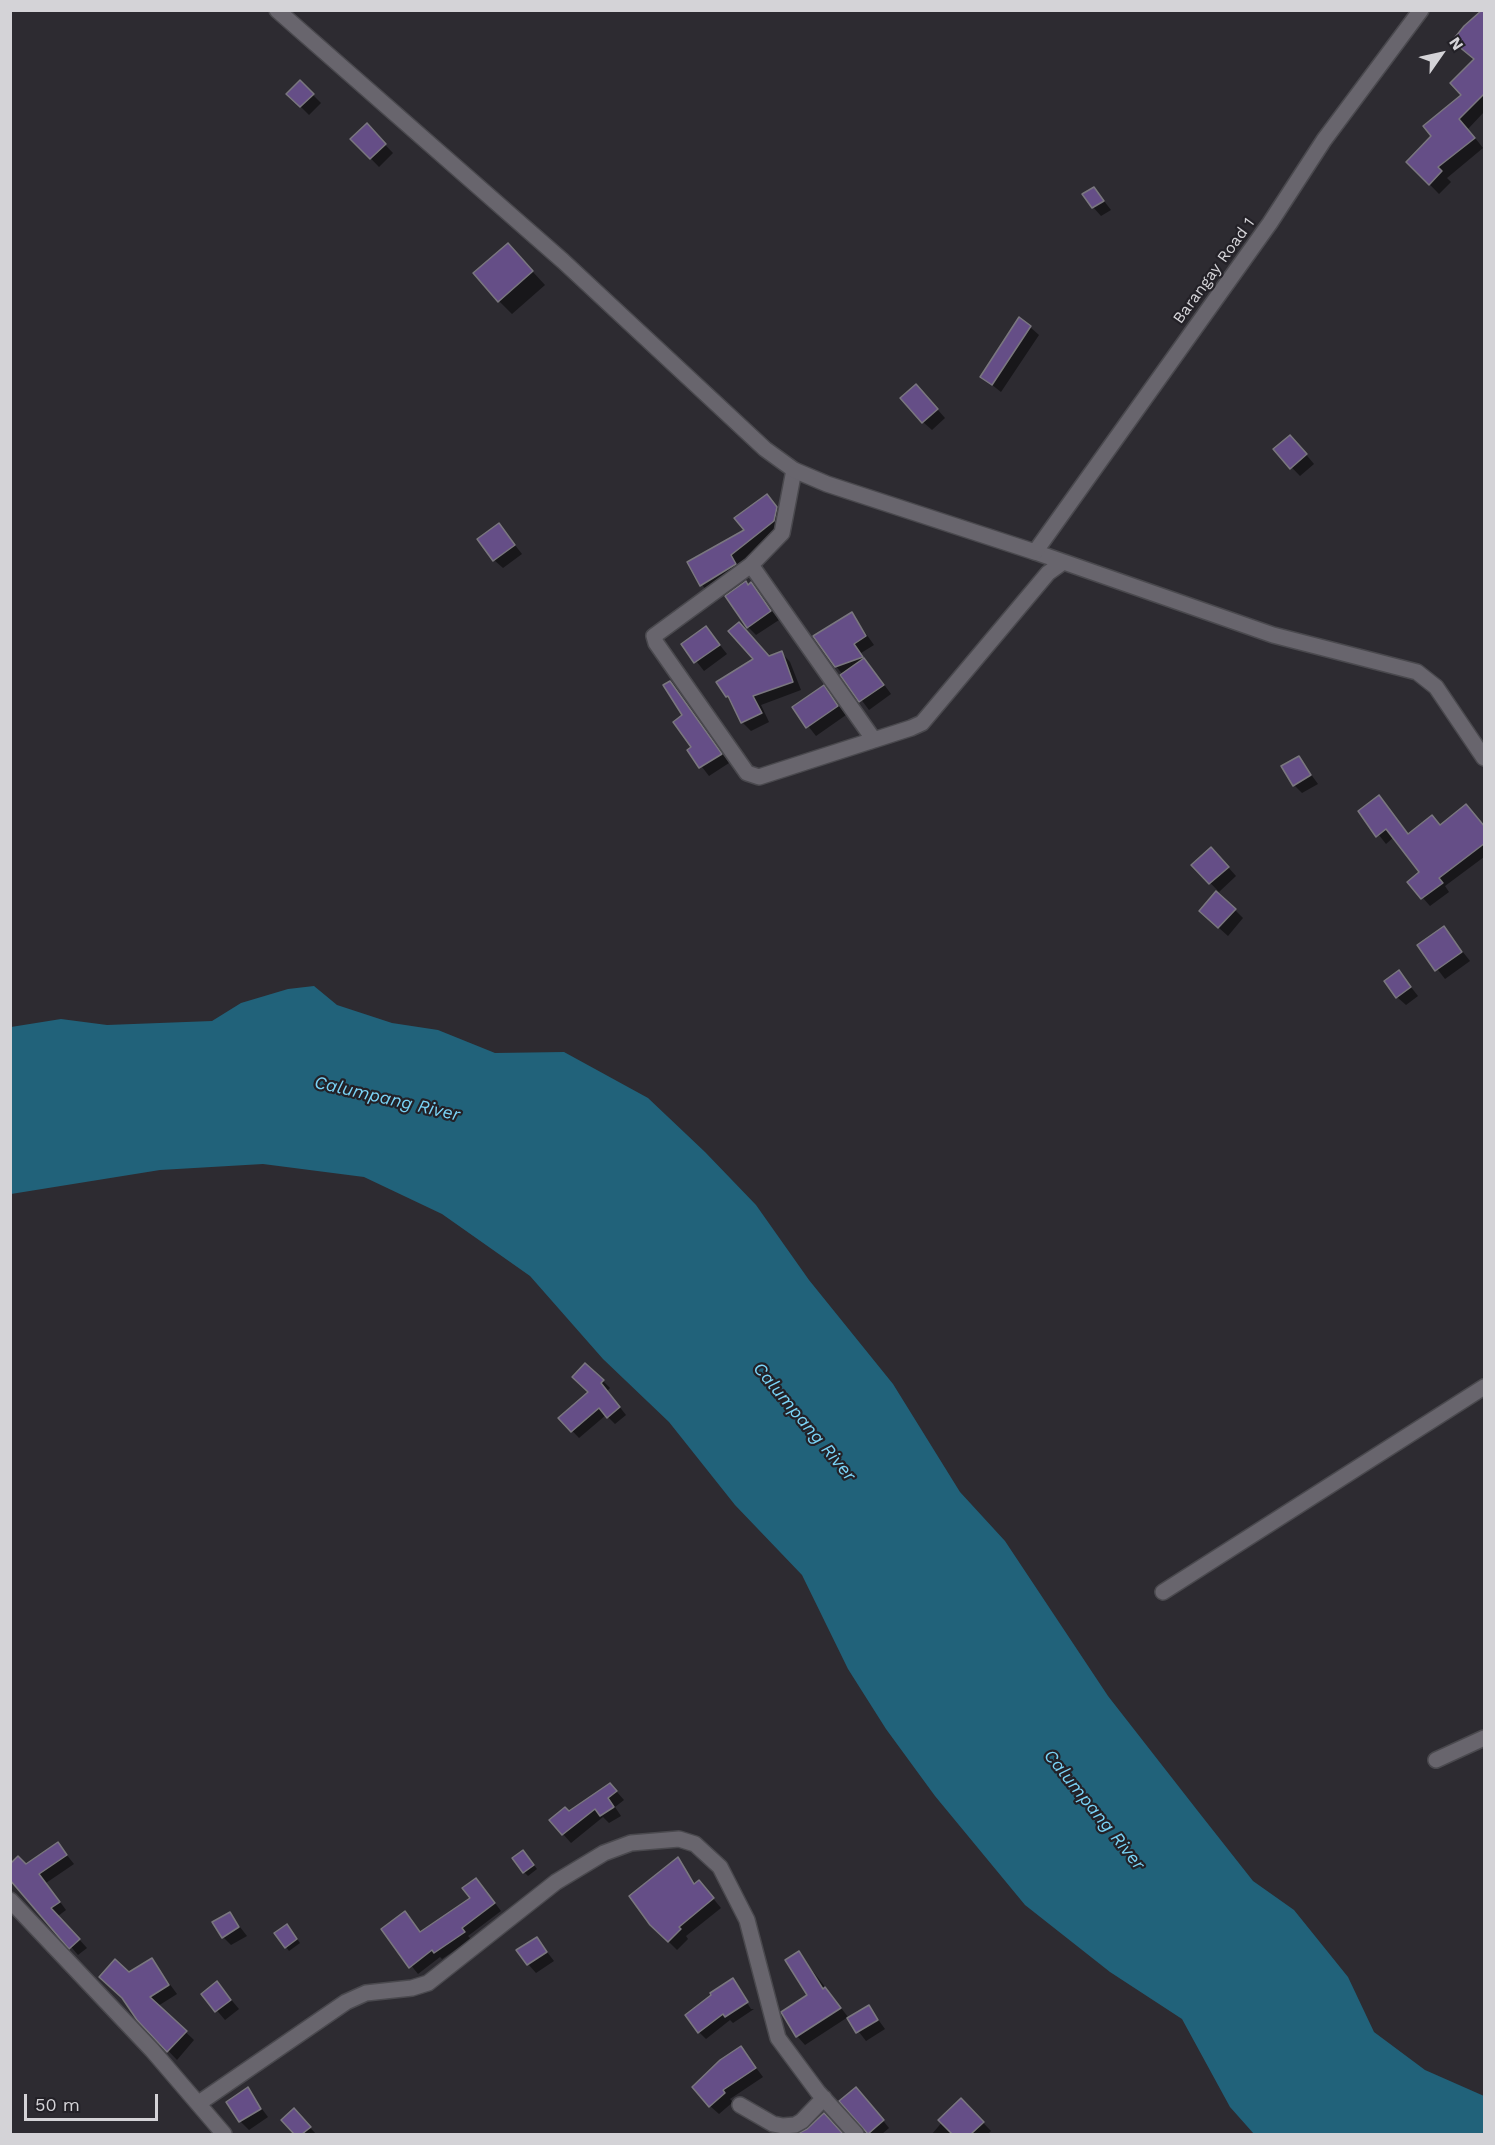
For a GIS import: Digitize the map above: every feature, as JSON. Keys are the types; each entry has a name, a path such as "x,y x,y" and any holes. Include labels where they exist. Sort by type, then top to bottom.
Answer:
{"street":[{"path":"277,10 563,261 765,449 794,470 828,484 1035,552 1284,638 1417,672 1437,687 1485,758"},
{"name":"Barangay Road 1","path":"1035,552 1276,215 1324,140 1421,10"},
{"path":"794,470 782,533 751,565 656,632 656,643 662,652 747,774 753,777 911,728 929,717 1048,573 1062,563"},
{"path":"751,565 874,740"},
{"path":"1163,1592 1485,1387"},
{"path":"1436,1760 1485,1738"},
{"path":"199,2103 346,2002 366,1994 412,1988 428,1983 556,1882 604,1853 631,1843 664,1839 695,1844 720,1867 747,1920 778,2038 791,2058 856,2134"},
{"path":"10,1900 199,2103 224,2134"},
{"path":"740,2105 773,2124 795,2125 802,2121 824,2098"}],"water":[{"name":"Calumpang River","path":"314,986 337,1005 392,1023 438,1030 495,1053 564,1052 648,1098 705,1152 756,1205 809,1280 893,1384 960,1492 1005,1541 1108,1696 1253,1881 1294,1910 1348,1977 1374,2032 1425,2070 1484,2096 1484,2134 1254,2134 1230,2107 1182,2019 1110,1972 1025,1905 935,1796 886,1729 848,1669 802,1575 735,1505 669,1422 603,1359 530,1276 442,1214 364,1177 263,1164 160,1170 11,1194 11,1027 61,1019 107,1025 212,1021 241,1003 288,989"}],"building":[{"path":"1482,10 1485,10 1485,93 1459,119 1475,138 1438,167 1442,171 1429,185 1406,162 1431,136 1423,126 1461,95 1450,83 1474,59 1452,41 1464,26"},
{"path":"300,80 314,94 300,107 286,94"},
{"path":"367,123 386,144 370,159 350,139"},
{"path":"1094,187 1104,201 1092,208 1082,194"},
{"path":"508,243 533,271 498,302 473,273"},
{"path":"1019,317 1031,326 992,385 980,377"},
{"path":"916,384 938,409 922,423 900,398"},
{"path":"1290,435 1307,454 1290,469 1273,449"},
{"path":"767,494 777,507 774,521 731,555 736,564 700,586 687,562 744,530 734,518"},
{"path":"499,523 515,545 493,561 477,539"},
{"path":"746,581 748,585 751,582 771,611 747,628 725,596"},
{"path":"852,612 866,636 854,644 863,657 835,667 813,636"},
{"path":"739,622 769,656 782,651 793,682 753,696 762,713 741,723 728,696 726,697 716,682 753,659 728,631"},
{"path":"706,626 720,645 694,663 681,644"},
{"path":"864,658 884,685 859,702 840,675"},
{"path":"670,681 722,754 699,768 687,750 691,747 673,722 682,715 663,685"},
{"path":"824,685 838,706 806,728 792,707"},
{"path":"1299,756 1311,775 1293,786 1281,766"},
{"path":"1379,795 1408,834 1432,815 1440,825 1466,804 1485,827 1485,843 1439,878 1443,883 1421,899 1407,882 1419,872 1386,829 1376,837 1358,811"},
{"path":"1211,847 1229,867 1209,884 1191,865"},
{"path":"1216,891 1236,909 1218,928 1199,911"},
{"path":"1444,926 1462,952 1435,971 1417,945"},
{"path":"1399,970 1411,987 1396,998 1384,981"},
{"path":"585,1363 604,1380 601,1383 620,1407 607,1418 599,1408 571,1432 558,1418 588,1392 572,1377"},
{"path":"610,1783 617,1791 608,1798 614,1807 600,1816 595,1809 562,1835 549,1820 565,1807 569,1811"},
{"path":"58,1842 67,1855 39,1874 60,1902 51,1908 80,1939 69,1949 10,1880 10,1864 18,1856 26,1864"},
{"path":"523,1850 534,1865 523,1873 512,1858"},
{"path":"678,1857 694,1884 699,1880 714,1898 679,1927 681,1929 668,1942 650,1925 629,1896"},
{"path":"476,1878 495,1903 462,1928 465,1932 434,1953 432,1950 409,1968 381,1929 405,1911 420,1932 470,1898 462,1888"},
{"path":"230,1912 239,1927 222,1938 212,1922"},
{"path":"287,1924 297,1939 285,1948 274,1933"},
{"path":"537,1937 547,1952 527,1965 516,1950"},
{"path":"799,1951 823,1989 825,1987 841,2008 796,2037 781,2012 807,1995 785,1960"},
{"path":"152,1958 169,1985 150,1997 187,2031 167,2052 137,2020 122,1998 99,1977 115,1959 129,1972"},
{"path":"733,1978 748,2002 725,2017 723,2014 698,2033 685,2015 711,1995 710,1993"},
{"path":"217,1981 231,2000 215,2012 201,1994"},
{"path":"869,2005 878,2020 856,2033 847,2018"},
{"path":"741,2046 756,2068 723,2090 725,2093 709,2107 692,2087 720,2060"},
{"path":"248,2087 261,2109 239,2122 226,2102"},
{"path":"856,2087 884,2120 868,2134 839,2101"},
{"path":"961,2098 984,2122 971,2134 952,2134 938,2120"},
{"path":"294,2108 311,2127 302,2134 294,2134 281,2120"},
{"path":"824,2113 843,2134 797,2134 807,2129"}]}
